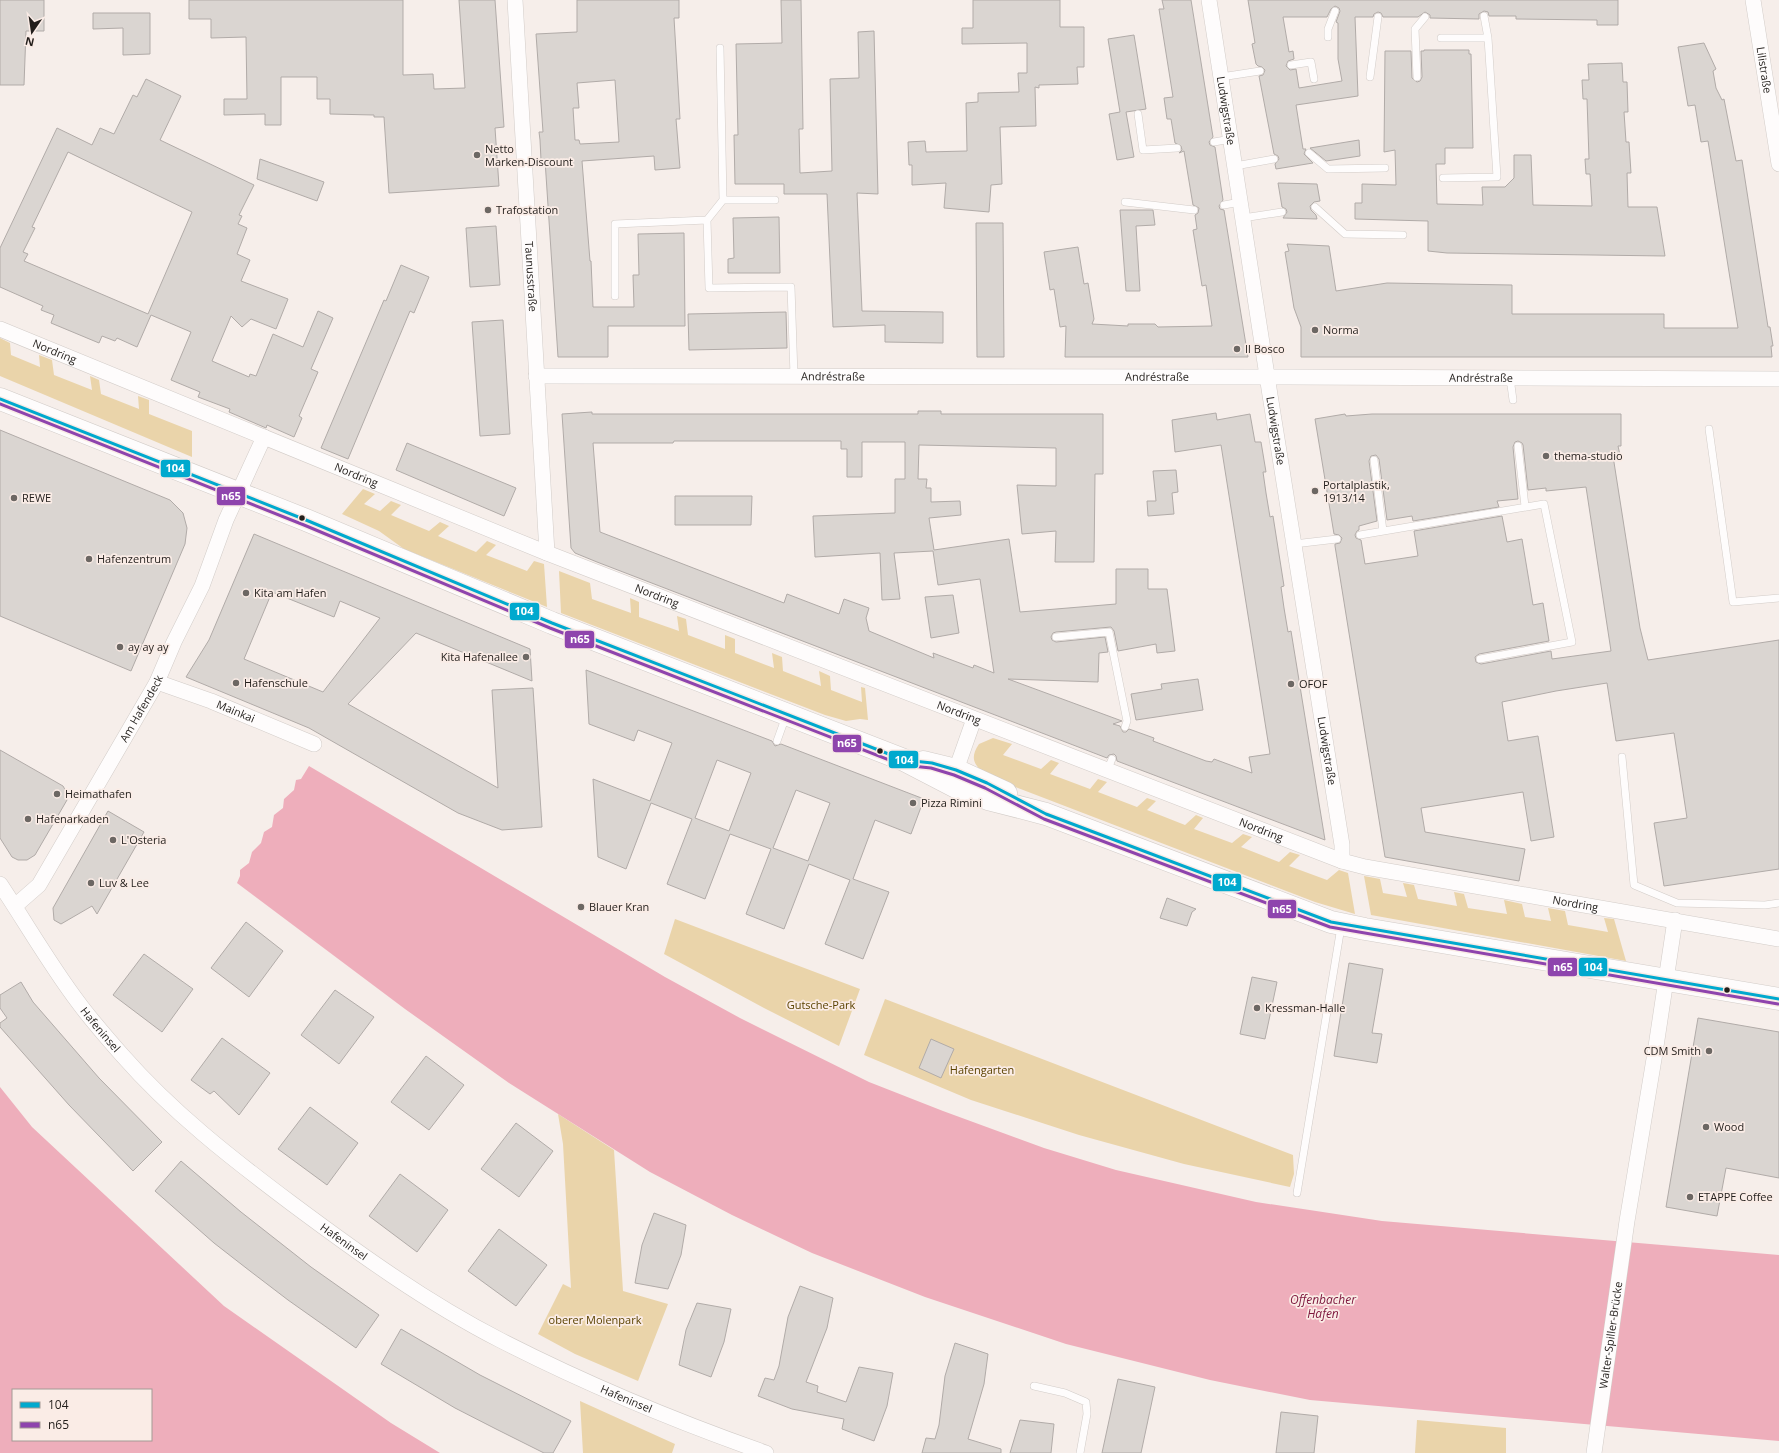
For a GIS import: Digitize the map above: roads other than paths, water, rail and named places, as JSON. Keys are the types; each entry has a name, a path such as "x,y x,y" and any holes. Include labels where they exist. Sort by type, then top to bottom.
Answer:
{"main road":[{"path":"0,399 306,520 552,623 904,760 958,788 988,799 1046,814 1319,918 1341,925 1779,999"},
{"path":"904,760 932,763 956,770 987,783 1046,814"}],"street":[{"name":"Taunusstraße","path":"515,0 547,553"},
{"name":"Ludwigstraße","path":"1209,0 1267,377 1342,845 1342,861"},
{"name":"Lilistraße","path":"1753,0 1779,164"},
{"name":"Nordring","path":"0,329 547,553 974,719 1110,765 1342,861 1365,868 1561,901 1676,912 1779,939"},
{"name":"Andréstraße","path":"536,376 1779,379"},
{"path":"238,494 264,437"},
{"name":"Am Hafendeck","path":"15,906 39,885 156,682 202,586 220,536 238,494"},
{"name":"Mainkai","path":"156,682 211,701 314,744"},
{"path":"956,770 974,719"},
{"name":"Hafeninsel","path":"0,884 78,1003 124,1057 150,1085 201,1133 264,1183 355,1250 438,1304 498,1339 580,1379 636,1404 712,1434 766,1453"},
{"path":"1665,980 1676,912"},
{"name":"Walter-Spiller-Brücke","path":"1594,1453 1665,980"}],"lane":[{"path":"1328,37 1328,29 1334,11"},
{"path":"1443,178 1497,177 1488,38 1484,16"},
{"path":"1370,77 1378,17"},
{"path":"1417,78 1415,29 1425,17"},
{"path":"1440,38 1488,38"},
{"path":"720,48 723,200 707,220 709,288 790,287 794,376"},
{"path":"1291,65 1311,62 1314,79"},
{"path":"1221,77 1260,71"},
{"path":"1138,114 1143,150 1177,148"},
{"path":"1214,142 1231,140"},
{"path":"1309,153 1328,169 1385,168"},
{"path":"1234,166 1274,159"},
{"path":"723,200 775,200"},
{"path":"1125,202 1194,210"},
{"path":"1224,205 1240,202"},
{"path":"1315,207 1345,234 1403,235"},
{"path":"1243,218 1282,212"},
{"path":"615,296 614,224 707,220"},
{"path":"1510,378 1513,400"},
{"path":"1709,429 1733,602 1779,598"},
{"path":"1518,446 1525,506"},
{"path":"1374,460 1383,531"},
{"path":"1360,535 1544,504 1572,642 1480,659"},
{"path":"1294,544 1337,539"},
{"path":"1056,637 1109,632 1127,721 1125,727"},
{"path":"777,741 787,714"},
{"path":"1622,757 1634,885 1676,912 1779,904"},
{"path":"1296,1193 1341,925"},
{"path":"1034,1386 1065,1392 1086,1402 1087,1414 1080,1453"}],"water":[{"name":"Offenbacher Hafen","path":"309,766 665,977 740,1018 869,1082 1044,1148 1116,1170 1256,1202 1382,1221 1779,1255 1779,1441 1310,1400 1210,1380 1066,1344 925,1297 812,1253 732,1215 650,1172 509,1083 405,1009 237,883 240,876 240,870 249,863 252,852 261,843 264,832 272,827 274,815 283,808 284,799 294,790 296,780 301,779"},
{"path":"0,1087 32,1127 224,1306 391,1423 440,1453 0,1453"}],"place":[{"name":"Netto Marken-Discount","path":"477,155"},
{"name":"Trafostation","path":"488,210"},
{"name":"Norma","path":"1315,330"},
{"name":"Il Bosco","path":"1237,349"},
{"name":"thema-studio","path":"1546,456"},
{"name":"Portalplastik, 1913/14","path":"1315,491"},
{"name":"REWE","path":"14,498"},
{"name":"Hafenzentrum","path":"89,559"},
{"name":"Kita am Hafen","path":"246,593"},
{"name":"ay ay ay","path":"120,647"},
{"name":"Kita Hafenallee","path":"526,657"},
{"name":"Hafenschule","path":"236,683"},
{"name":"OFOF","path":"1291,684"},
{"name":"Heimathafen","path":"57,794"},
{"name":"Pizza Rimini","path":"913,803"},
{"name":"Hafenarkaden","path":"28,819"},
{"name":"L'Osteria","path":"113,840"},
{"name":"Luv & Lee","path":"91,883"},
{"name":"Blauer Kran","path":"581,907"},
{"name":"Kressman-Halle","path":"1257,1008"},
{"name":"CDM Smith","path":"1709,1051"},
{"name":"Wood","path":"1706,1127"},
{"name":"ETAPPE Coffee","path":"1690,1197"}],"park label":[{"name":"Gutsche-Park","path":"821,1005"},
{"name":"Hafengarten","path":"982,1070"},
{"name":"oberer Molenpark","path":"595,1320"}]}
